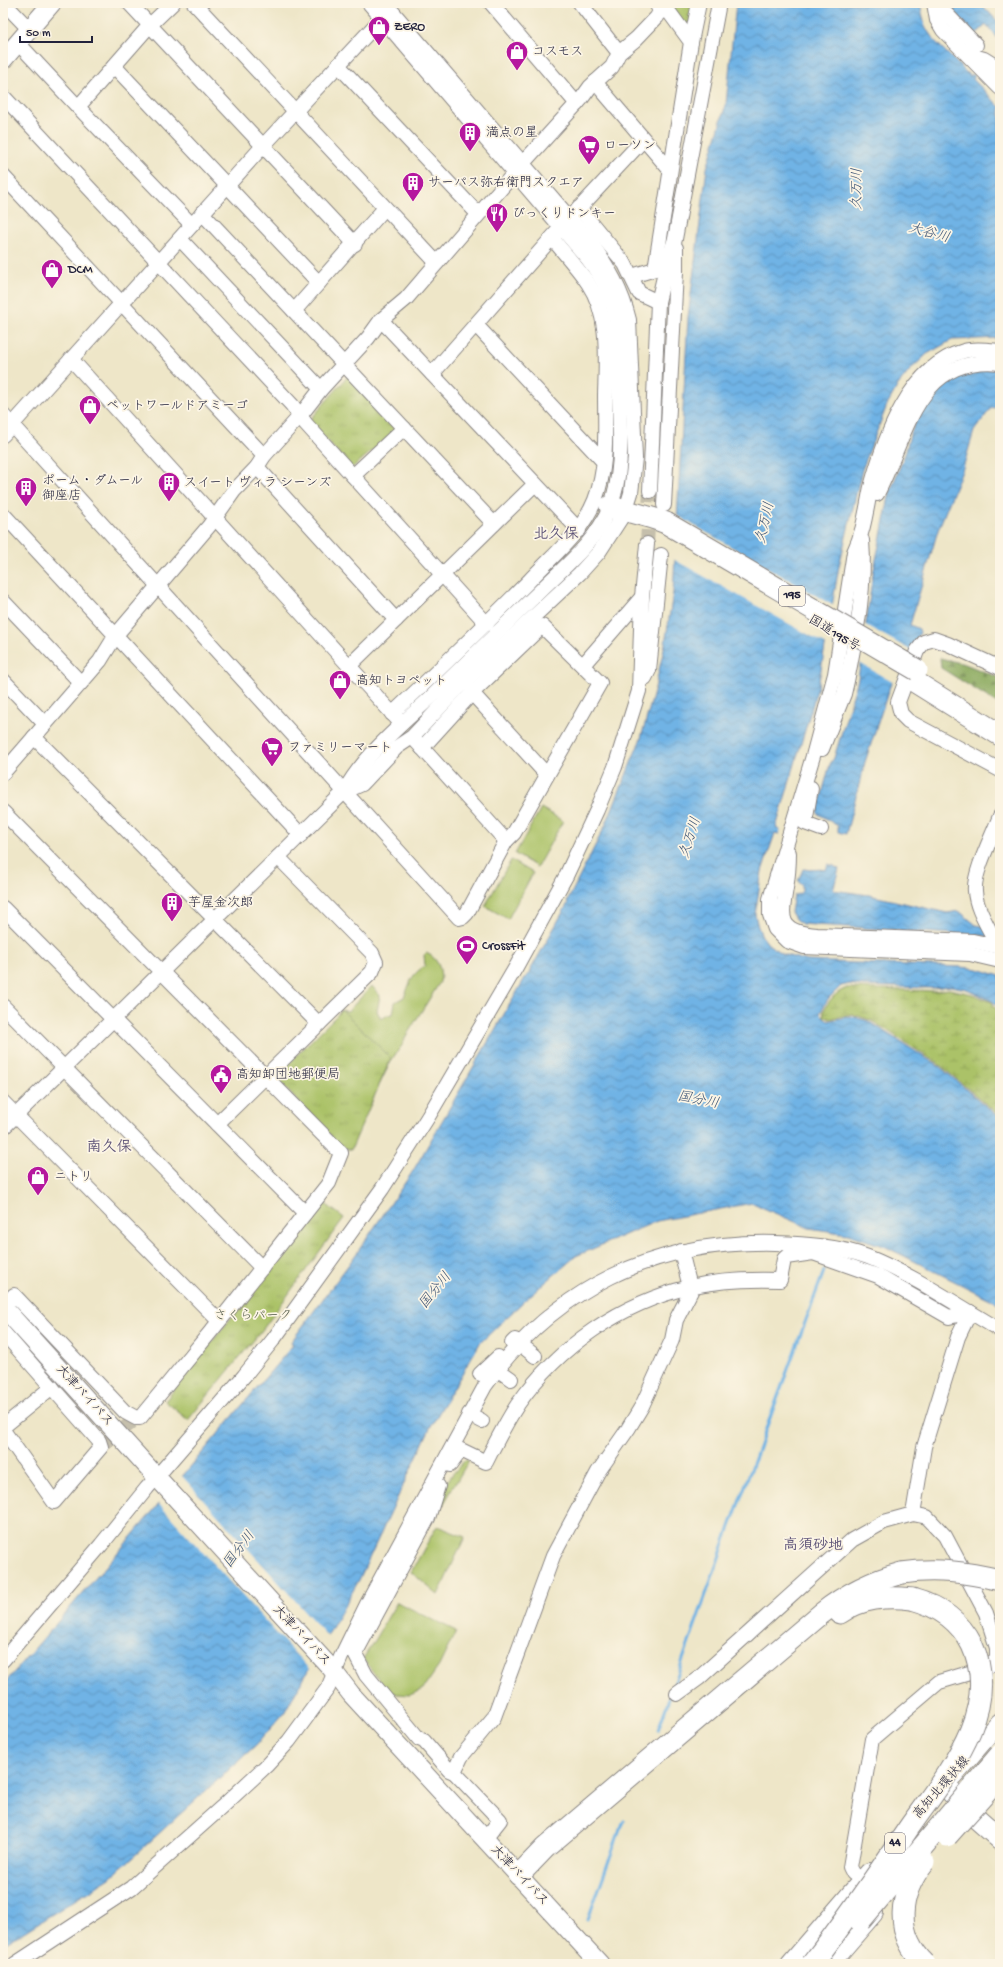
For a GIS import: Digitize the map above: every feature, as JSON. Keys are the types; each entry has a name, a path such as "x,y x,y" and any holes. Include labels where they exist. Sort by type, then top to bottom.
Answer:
{"highway":[{"name":"国道195号","path":"618,509 650,516 661,533 915,675 1000,720"},
{"name":"国道195号","path":"915,675 1000,735"},
{"path":"519,1875 545,1848 820,1614 852,1592 884,1578 920,1570 954,1570 1000,1580"},
{"path":"519,1875 552,1854 827,1621 854,1606 875,1599 893,1597 912,1599 937,1608 950,1617 970,1640 976,1653 982,1681 979,1710 968,1737 953,1762 853,1911 801,1962"},
{"path":"821,1964 865,1916 1000,1755"},
{"path":"925,1964 911,1947 904,1922 905,1896 910,1884 924,1861 968,1815 1000,1777"},
{"path":"945,1784 968,1804 1000,1839"},
{"path":"968,1804 1000,1825"}],"main road":[{"path":"3,60 52,3"},
{"name":"大津バイパス","path":"3,1307 333,1670 351,1694 600,1964"},
{"name":"高知北環状線","path":"801,1962 862,1880 1000,1722"},
{"name":"44","path":"830,1964 1000,1768"}],"street":[{"path":"4,3 30,30"},
{"path":"129,3 355,244"},
{"path":"78,107 150,25 174,3"},
{"path":"194,3 437,263"},
{"path":"344,792 362,784 397,747 412,737 460,686 587,565 608,540 618,509 616,485 620,461 618,322 604,281 566,223 387,8 369,3"},
{"path":"490,3 577,104"},
{"path":"580,3 619,53"},
{"path":"632,276 655,270 691,42 700,3"},
{"path":"650,491 658,302 665,271 675,239 719,3"},
{"path":"935,3 937,20 942,30 1000,69"},
{"path":"3,772 100,661 116,635 215,519 234,491 300,416 321,389 368,338 381,320 406,299 478,214 595,82 612,67 619,53 636,39 657,17 658,7 669,12 691,42"},
{"path":"387,8 338,65 71,359 6,425 158,586 458,918 463,917 467,913 506,841 514,833 600,683 542,626 472,693 422,748"},
{"path":"18,43 192,225"},
{"path":"972,50 1000,88"},
{"path":"338,65 478,214"},
{"path":"114,66 319,283"},
{"path":"595,82 670,170"},
{"path":"3,96 159,262 487,624"},
{"path":"432,374 566,223 644,140"},
{"path":"3,176 122,303 396,620"},
{"path":"294,311 355,244 385,208"},
{"path":"202,214 494,524"},
{"path":"566,223 625,264 639,293 658,302"},
{"path":"3,1128 344,792 353,774 397,719 578,530 588,516 600,484 604,461 606,346 602,318 596,298 588,284 566,223"},
{"path":"180,238 321,389"},
{"path":"3,1660 273,1340 382,1189 428,1117 516,967 566,876 615,767 639,691 649,670 661,533 676,272 675,239"},
{"path":"381,320 578,530"},
{"path":"476,325 604,461"},
{"path":"1000,351 974,349 955,354 938,364 915,386 898,413 885,444 871,488 862,536 854,552 835,674 816,757 774,881 770,908 771,922 775,930 787,941 796,945 814,948 970,954 1000,961"},
{"path":"71,359 397,719"},
{"path":"867,512 897,450 900,437 907,422 930,388 947,372 961,365 983,361 1000,362"},
{"path":"353,476 404,428"},
{"path":"349,666 535,484"},
{"path":"397,719 504,628 586,546 598,530 618,509"},
{"path":"3,514 301,835"},
{"path":"639,691 642,597 661,533"},
{"path":"583,665 642,597"},
{"path":"3,601 81,683"},
{"path":"1000,668 934,639 924,642 917,651 898,702 901,714 908,720 1000,770"},
{"path":"3,680 45,724"},
{"path":"472,693 547,775"},
{"path":"34,737 319,1024"},
{"path":"412,737 506,841"},
{"path":"816,757 805,823 821,829"},
{"path":"3,812 266,1076 340,1153 329,1183 144,1414 134,1420 14,1295 3,1307"},
{"path":"997,944 977,903 975,880 1000,816"},
{"path":"787,841 789,854 782,913 786,923 797,931 817,935 974,941 997,944"},
{"path":"217,1124 372,972 376,962 372,953 278,857"},
{"path":"3,908 305,1213"},
{"path":"3,1006 262,1268"},
{"path":"3,1102 220,1321"},
{"path":"15,1964 131,1888 167,1858 266,1766 289,1741 328,1688 333,1670 364,1610 436,1482 485,1386 497,1369 519,1344 549,1316 588,1289 632,1266 681,1251 738,1243 786,1243 813,1249 837,1249 867,1257 896,1270 1000,1330"},
{"path":"485,1839 500,1820 454,1772 449,1770 424,1740 419,1739 366,1675 355,1654 428,1518 436,1482 461,1450 486,1462 506,1423 532,1385 548,1367 578,1341 603,1323 631,1306 656,1296 690,1286 745,1279 780,1280 784,1259 786,1257 813,1249"},
{"path":"454,1772 461,1757 494,1717 553,1556 598,1472 642,1406 672,1340 676,1320 691,1291 681,1251"},
{"path":"913,1514 924,1448 958,1337 970,1312"},
{"path":"3,1332 103,1445 54,1502 3,1428 52,1388"},
{"path":"480,1374 515,1340 535,1356"},
{"path":"497,1369 511,1379"},
{"path":"470,1414 482,1421"},
{"path":"677,1694 699,1678 852,1540 884,1522 913,1514 928,1517 945,1536 986,1613 998,1653 997,1660 986,1668 939,1682 872,1739 850,1867 853,1873 885,1900"}],"green space":[{"path":"668,3 694,3 692,19 686,28"},
{"path":"348,376 395,426 396,431 352,468 309,421"},
{"path":"940,658 965,664 1000,678 1000,705 941,668"},
{"path":"541,808 563,821 537,867 515,854"},
{"path":"511,860 533,873 508,919 485,906"},
{"path":"426,953 430,955 438,964 441,973 440,982 406,1036 403,1044 392,1059 372,1100 340,1010 348,1011 372,986 380,996 377,1011 381,1019 393,1014 395,1002 404,997 416,973 425,966 424,955"},
{"path":"847,988 934,991 949,989 972,994 992,1002 995,1008 1000,1012 1000,1116 941,1066 870,1020 852,1014 830,1019 824,1016 823,1011 830,1000 839,992"},
{"path":"342,1010 391,1058 351,1150 340,1146 275,1077"},
{"name":"さくらパーク","path":"323,1202 344,1218 263,1329 188,1420 165,1401"},
{"path":"465,1460 469,1460 439,1512 439,1499 442,1491"},
{"path":"437,1526 465,1537 438,1595 411,1572"},
{"path":"397,1602 456,1631 439,1666 423,1689 410,1695 397,1694 388,1691 363,1659"}],"water":[{"path":"736,3 920,3 925,27 934,40 970,76 973,74 975,76 973,79 1000,107 1000,338 952,340 927,354 911,369 898,385 887,405 862,470 839,566 818,687 777,824 776,828 780,830 779,834 775,833 762,871 755,915 762,936 768,944 782,954 808,961 961,967 978,969 1000,976 1000,1008 992,1001 967,989 951,986 932,988 863,986 850,984 841,986 828,999 820,1013 828,1021 851,1016 868,1021 940,1067 1000,1118 1000,1304 886,1247 848,1234 809,1228 752,1203 657,1221 576,1256 525,1300 480,1343 430,1428 359,1580 284,1713 256,1745 110,1878 3,1945 3,1685 126,1543 293,1345 291,1342 352,1260 413,1171 568,903 567,902 606,824 641,738 654,692 665,644 673,593 688,317 707,168 726,104"},
{"path":"950,3 980,3 1000,24 1000,41 986,25 975,35 954,11"},
{"path":"985,369 1000,370 1000,407 991,408 974,431 962,471 938,530 910,625 919,629 920,633 890,686 865,762 846,834 838,832 838,826 817,813 830,764 834,758 858,679 873,574 890,492 918,417 937,392 949,380 968,371"},
{"path":"828,864 831,865 831,867 832,865 839,869 833,890 869,895 947,913 959,911 976,925 1000,929 1000,937 802,924 795,919 791,912 794,895 799,894 802,891 802,886 798,881 803,869 826,870"}],"pier":[{"path":"676,515 834,606 827,645 673,559"},
{"path":"864,624 912,651 894,683 858,662"},
{"path":"181,1475 329,1638 310,1670 157,1502"}],"waterway":[{"path":"658,1730 727,1535 824,1271"},
{"path":"588,1919 623,1821"}],"tunnel":[{"path":"647,544 650,491"},
{"path":"105,1444 132,1422"}],"place":[{"name":"ZERO","path":"379,46"},
{"name":"コスモス","path":"517,72"},
{"name":"満点の星","path":"470,152"},
{"name":"ローソン","path":"589,166"},
{"name":"サーパス弥右衛門スクエア","path":"413,202"},
{"name":"びっくりドンキー","path":"497,234"},
{"name":"DCM","path":"52,290"},
{"name":"ペットワールドアミーゴ","path":"90,426"},
{"name":"スイート ヴィラ シーンズ","path":"169,502"},
{"name":"ポーム・ダムール 御座店","path":"26,508"},
{"name":"高知トヨペット","path":"340,700"},
{"name":"ファミリーマート","path":"272,768"},
{"name":"芋屋金次郎","path":"172,922"},
{"name":"CrossFit","path":"467,966"},
{"name":"高知卸団地郵便局","path":"221,1094"},
{"name":"ニトリ","path":"38,1196"}],"district":[{"name":"北久保","path":"556,535"},
{"name":"南久保","path":"109,1148"},
{"name":"高須砂地","path":"813,1546"}],"water label":[{"name":"久万川","path":"858,189"},
{"name":"大谷川","path":"929,234"},
{"name":"久万川","path":"766,523"},
{"name":"久万川","path":"691,838"},
{"name":"国分川","path":"698,1101"},
{"name":"国分川","path":"436,1291"},
{"name":"国分川","path":"240,1550"}]}
